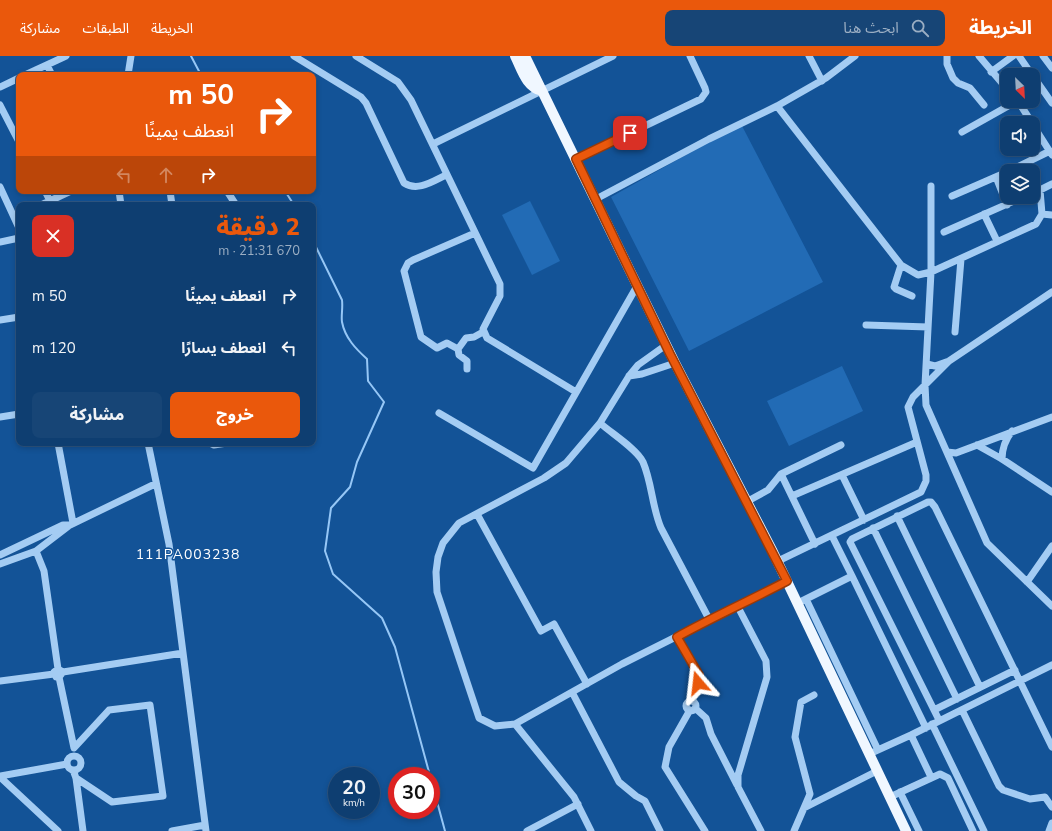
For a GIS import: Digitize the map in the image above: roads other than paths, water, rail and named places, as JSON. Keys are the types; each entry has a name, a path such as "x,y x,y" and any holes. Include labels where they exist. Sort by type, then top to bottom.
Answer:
{"main road":[{"path":"515,56 529,84 534,89 542,92"},
{"path":"525,56 675,363 748,501 787,581 802,601 874,752 877,771 906,831"}],"street":[{"path":"32,72 66,56"},
{"path":"128,72 131,56"},
{"path":"294,56 361,97 366,103 404,183 415,187 421,186 446,174"},
{"path":"356,56 398,82 411,100 501,290 483,332 474,337 466,338 458,349 459,355 467,361 467,369"},
{"path":"433,144 613,56"},
{"path":"576,159 701,99 706,92 705,88 690,56"},
{"path":"809,56 822,81"},
{"path":"596,199 777,106 822,81 855,56"},
{"path":"947,56 947,64 953,78 958,83 970,88 984,105"},
{"path":"979,56 1000,82"},
{"path":"991,72 1013,56"},
{"path":"1019,56 1027,68"},
{"path":"1042,56 1052,68"},
{"path":"47,65 50,72"},
{"path":"0,86 16,80"},
{"path":"1040,86 1052,103"},
{"path":"0,105 16,136"},
{"path":"777,106 901,265 918,275 931,272 1036,224 1042,214 1039,204"},
{"path":"962,132 1005,108"},
{"path":"1025,164 1051,153 1040,136"},
{"path":"952,196 1000,175"},
{"path":"944,232 1007,205 996,177"},
{"path":"1040,189 1052,184"},
{"path":"931,186 931,272 925,385 926,405 987,543 1052,606"},
{"path":"0,187 16,220"},
{"path":"46,194 50,201 65,194"},
{"path":"984,214 997,241"},
{"path":"1042,214 1052,215"},
{"path":"458,349 447,343 437,348 421,337 404,271 408,263 413,260 474,233"},
{"path":"0,242 16,239"},
{"path":"955,332 961,259"},
{"path":"901,265 894,287 912,296"},
{"path":"439,413 532,468 637,286"},
{"path":"778,561 916,496 925,487 926,475 908,407 913,398 950,361 1052,292"},
{"path":"0,320 16,317"},
{"path":"866,325 928,327"},
{"path":"483,332 487,338 576,392"},
{"path":"666,345 638,365 629,376 600,423 566,463 558,470 459,523 443,543 437,564 437,592 479,718 495,726 515,724 622,664 677,637 709,619 738,607 787,581"},
{"path":"927,364 935,366 950,361"},
{"path":"629,376 642,374 675,363"},
{"path":"0,417 16,414"},
{"path":"947,452 956,453 1052,417"},
{"path":"600,423 635,452 643,461 656,516 661,528 709,619"},
{"path":"1002,459 1003,445 1006,438 1012,431"},
{"path":"792,496 917,442"},
{"path":"748,501 768,490 781,474 841,445"},
{"path":"977,445 1002,459 1052,492"},
{"path":"58,446 71,524"},
{"path":"149,446 155,484 167,532 206,828 172,831"},
{"path":"781,474 815,544"},
{"path":"842,475 864,520"},
{"path":"0,564 34,552 46,545 71,524 155,484"},
{"path":"932,724 934,710 850,544 852,539 924,503 933,504 1052,746"},
{"path":"477,514 541,632 554,624 587,684"},
{"path":"897,516 980,688"},
{"path":"0,555 63,525 71,524"},
{"path":"873,528 957,699"},
{"path":"40,536 46,545"},
{"path":"832,536 932,724 984,831"},
{"path":"27,543 28,548 34,552 44,571 58,673 74,748 74,756"},
{"path":"1027,582 1052,546"},
{"path":"802,601 852,576"},
{"path":"738,607 766,661 767,677 738,775 738,786"},
{"path":"677,637 699,675 698,691 692,706 669,747 665,767 705,831"},
{"path":"0,681 182,653"},
{"path":"874,752 1052,665"},
{"path":"934,710 1015,670"},
{"path":"572,692 619,782 636,796 645,801 660,831"},
{"path":"794,831 810,794 795,737 801,702 814,695"},
{"path":"74,748 110,710 150,704 163,796 112,802 76,778"},
{"path":"692,706 706,718 711,734 761,831"},
{"path":"962,710 999,786 1003,790 1030,798 1045,797 1052,807"},
{"path":"515,724 578,804 592,831"},
{"path":"911,735 931,777"},
{"path":"67,764 69,758 74,756"},
{"path":"73,770 79,768 81,763 78,757 74,756"},
{"path":"67,764 69,768 73,770 76,778 83,831"},
{"path":"0,776 67,764"},
{"path":"804,808 877,771"},
{"path":"890,797 931,777 940,774 946,776 973,831"},
{"path":"0,776 58,831"},
{"path":"900,792 919,831"},
{"path":"527,831 578,804"},
{"path":"1049,831 1052,823"}],"waterway":[{"path":"191,56 199,72"},
{"path":"287,194 292,202"},
{"path":"316,247 342,300 343,328 348,338 367,359 368,381 384,402 357,462 350,487 331,508 325,551 333,574 382,618 395,647 445,831"}],"district":[{"name":"111PA003238","path":"188,554"}]}
